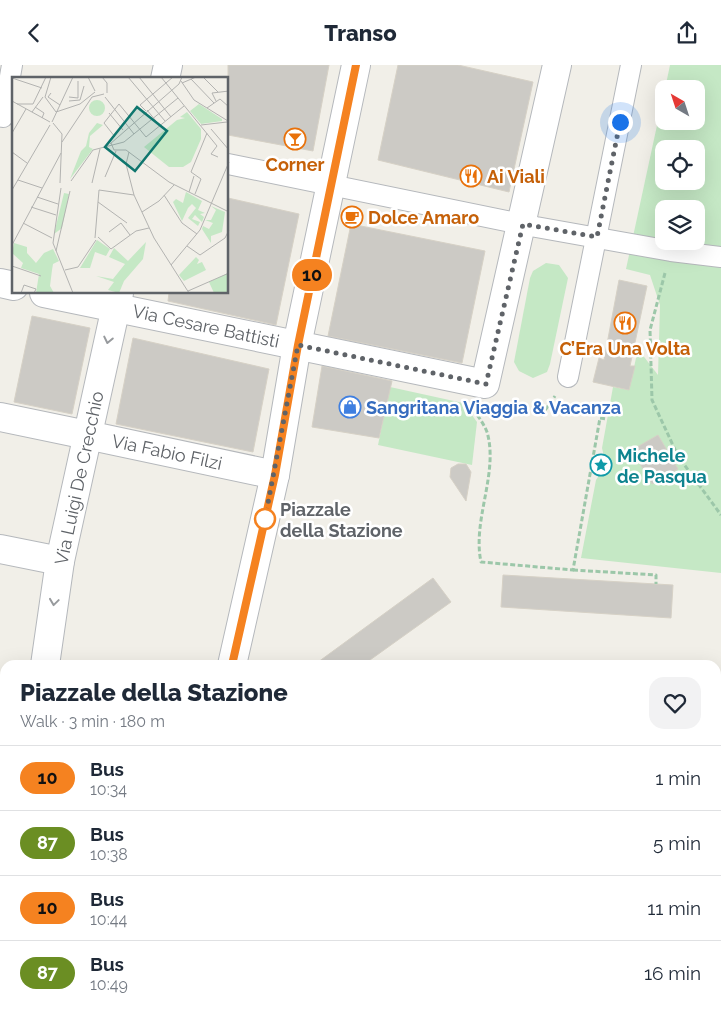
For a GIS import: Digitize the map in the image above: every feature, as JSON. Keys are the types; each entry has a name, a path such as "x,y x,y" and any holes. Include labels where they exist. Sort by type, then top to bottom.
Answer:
{"street":[{"path":"6,118 12,65"},
{"path":"233,660 275,475 298,345 356,65"},
{"path":"486,384 557,65"},
{"path":"568,377 631,65"},
{"path":"229,164 523,224 632,242 671,251 721,257"},
{"name":"Via Cesare Battisti","path":"54,294 117,300 298,345 486,384"},
{"name":"Via Luigi De Crecchio","path":"46,660 60,561 117,300"},
{"name":"Via Fabio Filzi","path":"0,417 275,475"},
{"path":"0,549 60,561"}],"path":[{"path":"671,251 650,330 652,400 678,456 721,515"},
{"path":"486,384 470,405 487,430 490,447 478,545 481,562 656,575 656,584"},
{"path":"573,570 600,418 607,419"}],"green space":[{"path":"670,65 721,65 721,573 581,558 596,480 606,465 602,448 613,387 629,390 638,349 658,375 660,305 650,275 626,269 656,130 705,130 705,80 667,80"},
{"path":"546,263 559,265 568,278 550,364 547,372 533,378 519,371 514,362 530,278 533,271"},
{"path":"390,387 463,403 477,422 472,465 378,445"}],"building":[{"path":"228,65 329,65 313,151 229,135"},
{"path":"398,65 458,65 533,82 509,192 378,160"},
{"path":"229,198 299,214 276,325 168,301 169,294 229,294"},
{"path":"351,224 485,251 462,363 328,336"},
{"name":"C’Era Una Volta","path":"619,280 647,286 630,366 635,366 629,390 593,382 599,358 604,360"},
{"path":"32,316 90,328 72,414 14,402"},
{"path":"133,338 269,369 253,452 116,424"},
{"name":"Sangritana Viaggia & Vacanza","path":"322,366 392,381 379,438 312,427"},
{"path":"658,435 678,469 652,484 632,450"},
{"path":"458,464 466,464 471,472 466,501 450,477 451,468"},
{"path":"503,575 673,585 671,618 501,607"},
{"path":"433,578 451,602 370,660 321,660"}],"bus line":[{"name":"10","path":"234,660 275,475 298,345 356,65"}],"place":[{"name":"Corner","path":"295,139"},
{"name":"Ai Viali","path":"471,176"},
{"name":"Dolce Amaro","path":"352,217"},
{"name":"C’Era Una Volta","path":"625,323"},
{"name":"Sangritana Viaggia & Vacanza","path":"350,407"},
{"name":"Michele de Pasqua","path":"601,465"},
{"name":"Piazzale della Stazione","path":"265,519"}],"route":[{"path":"265,519 275,475 298,345 486,384 523,224 597,237 620,122"}]}
